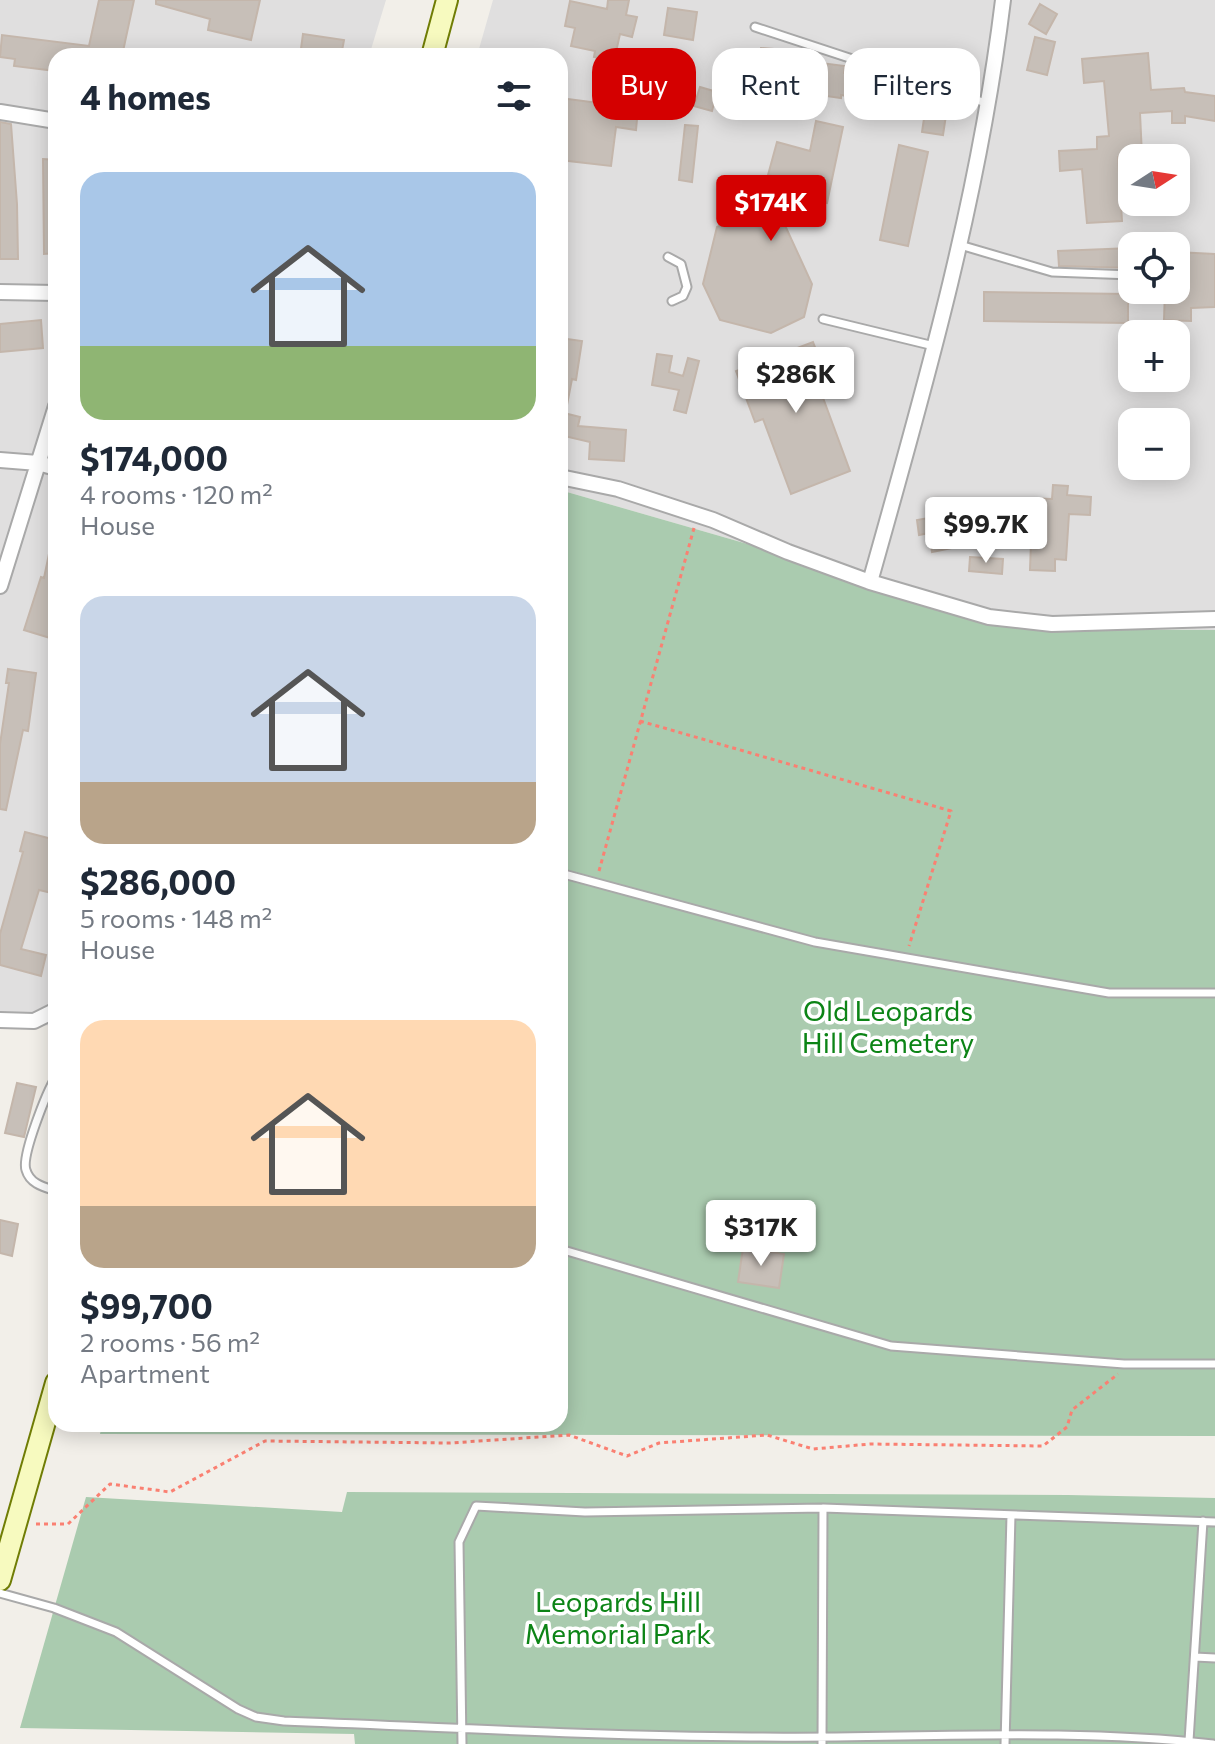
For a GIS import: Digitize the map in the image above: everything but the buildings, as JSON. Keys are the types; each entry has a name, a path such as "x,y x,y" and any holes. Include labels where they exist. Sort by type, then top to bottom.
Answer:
{"main road":[{"path":"434,48 447,0"},
{"path":"0,1580 48,1411"}],"street":[{"path":"870,582 936,347 960,245 989,104 1003,0"},
{"path":"0,112 48,120"},
{"path":"0,292 48,293"},
{"path":"0,586 48,431"},
{"path":"0,460 48,466"},
{"path":"568,479 618,489 698,514 870,582 989,617 1052,624 1215,619"},
{"path":"0,1020 34,1021 48,1014"}],"lane":[{"path":"755,27 989,104"},
{"path":"960,245 1052,272 1118,274"},
{"path":"668,257 681,264 687,287 683,296 672,301"},
{"path":"823,319 936,347"},
{"path":"568,875 815,942 1109,993 1215,993"},
{"path":"48,1098 27,1154 25,1169 34,1184 48,1188"},
{"path":"568,1251 891,1346 1124,1364 1215,1364"},
{"path":"462,1744 459,1542 476,1506 585,1512 823,1508 1215,1522"},
{"path":"822,1741 823,1508"},
{"path":"1005,1740 1011,1515"},
{"path":"1189,1741 1203,1521"},
{"path":"0,1593 116,1632 228,1703 256,1717 284,1721 822,1741 1189,1741 1213,1744"},
{"path":"1195,1657 1215,1658"}],"path":[{"path":"596,883 698,514"},
{"path":"640,721 951,811 905,958"},
{"path":"16,1523 68,1524 110,1484 170,1492 265,1441 450,1443 569,1435 627,1456 659,1443 767,1435 813,1449 870,1444 1043,1446 1067,1427 1072,1410 1117,1376 1124,1364"}],"shaded area":[{"path":"0,0 386,0 371,48 48,48 48,1025 0,1027"},
{"path":"493,0 1215,0 1215,630 1043,629 568,492 568,48 479,48"}],"green space":[{"name":"Old Leopards Hill Cemetery","path":"568,492 1043,629 1215,630 1215,1436 100,1434 568,1432"},
{"name":"Leopards Hill Memorial Park","path":"347,1492 1215,1498 1215,1744 355,1744 354,1734 20,1728 86,1497 342,1512"}]}
